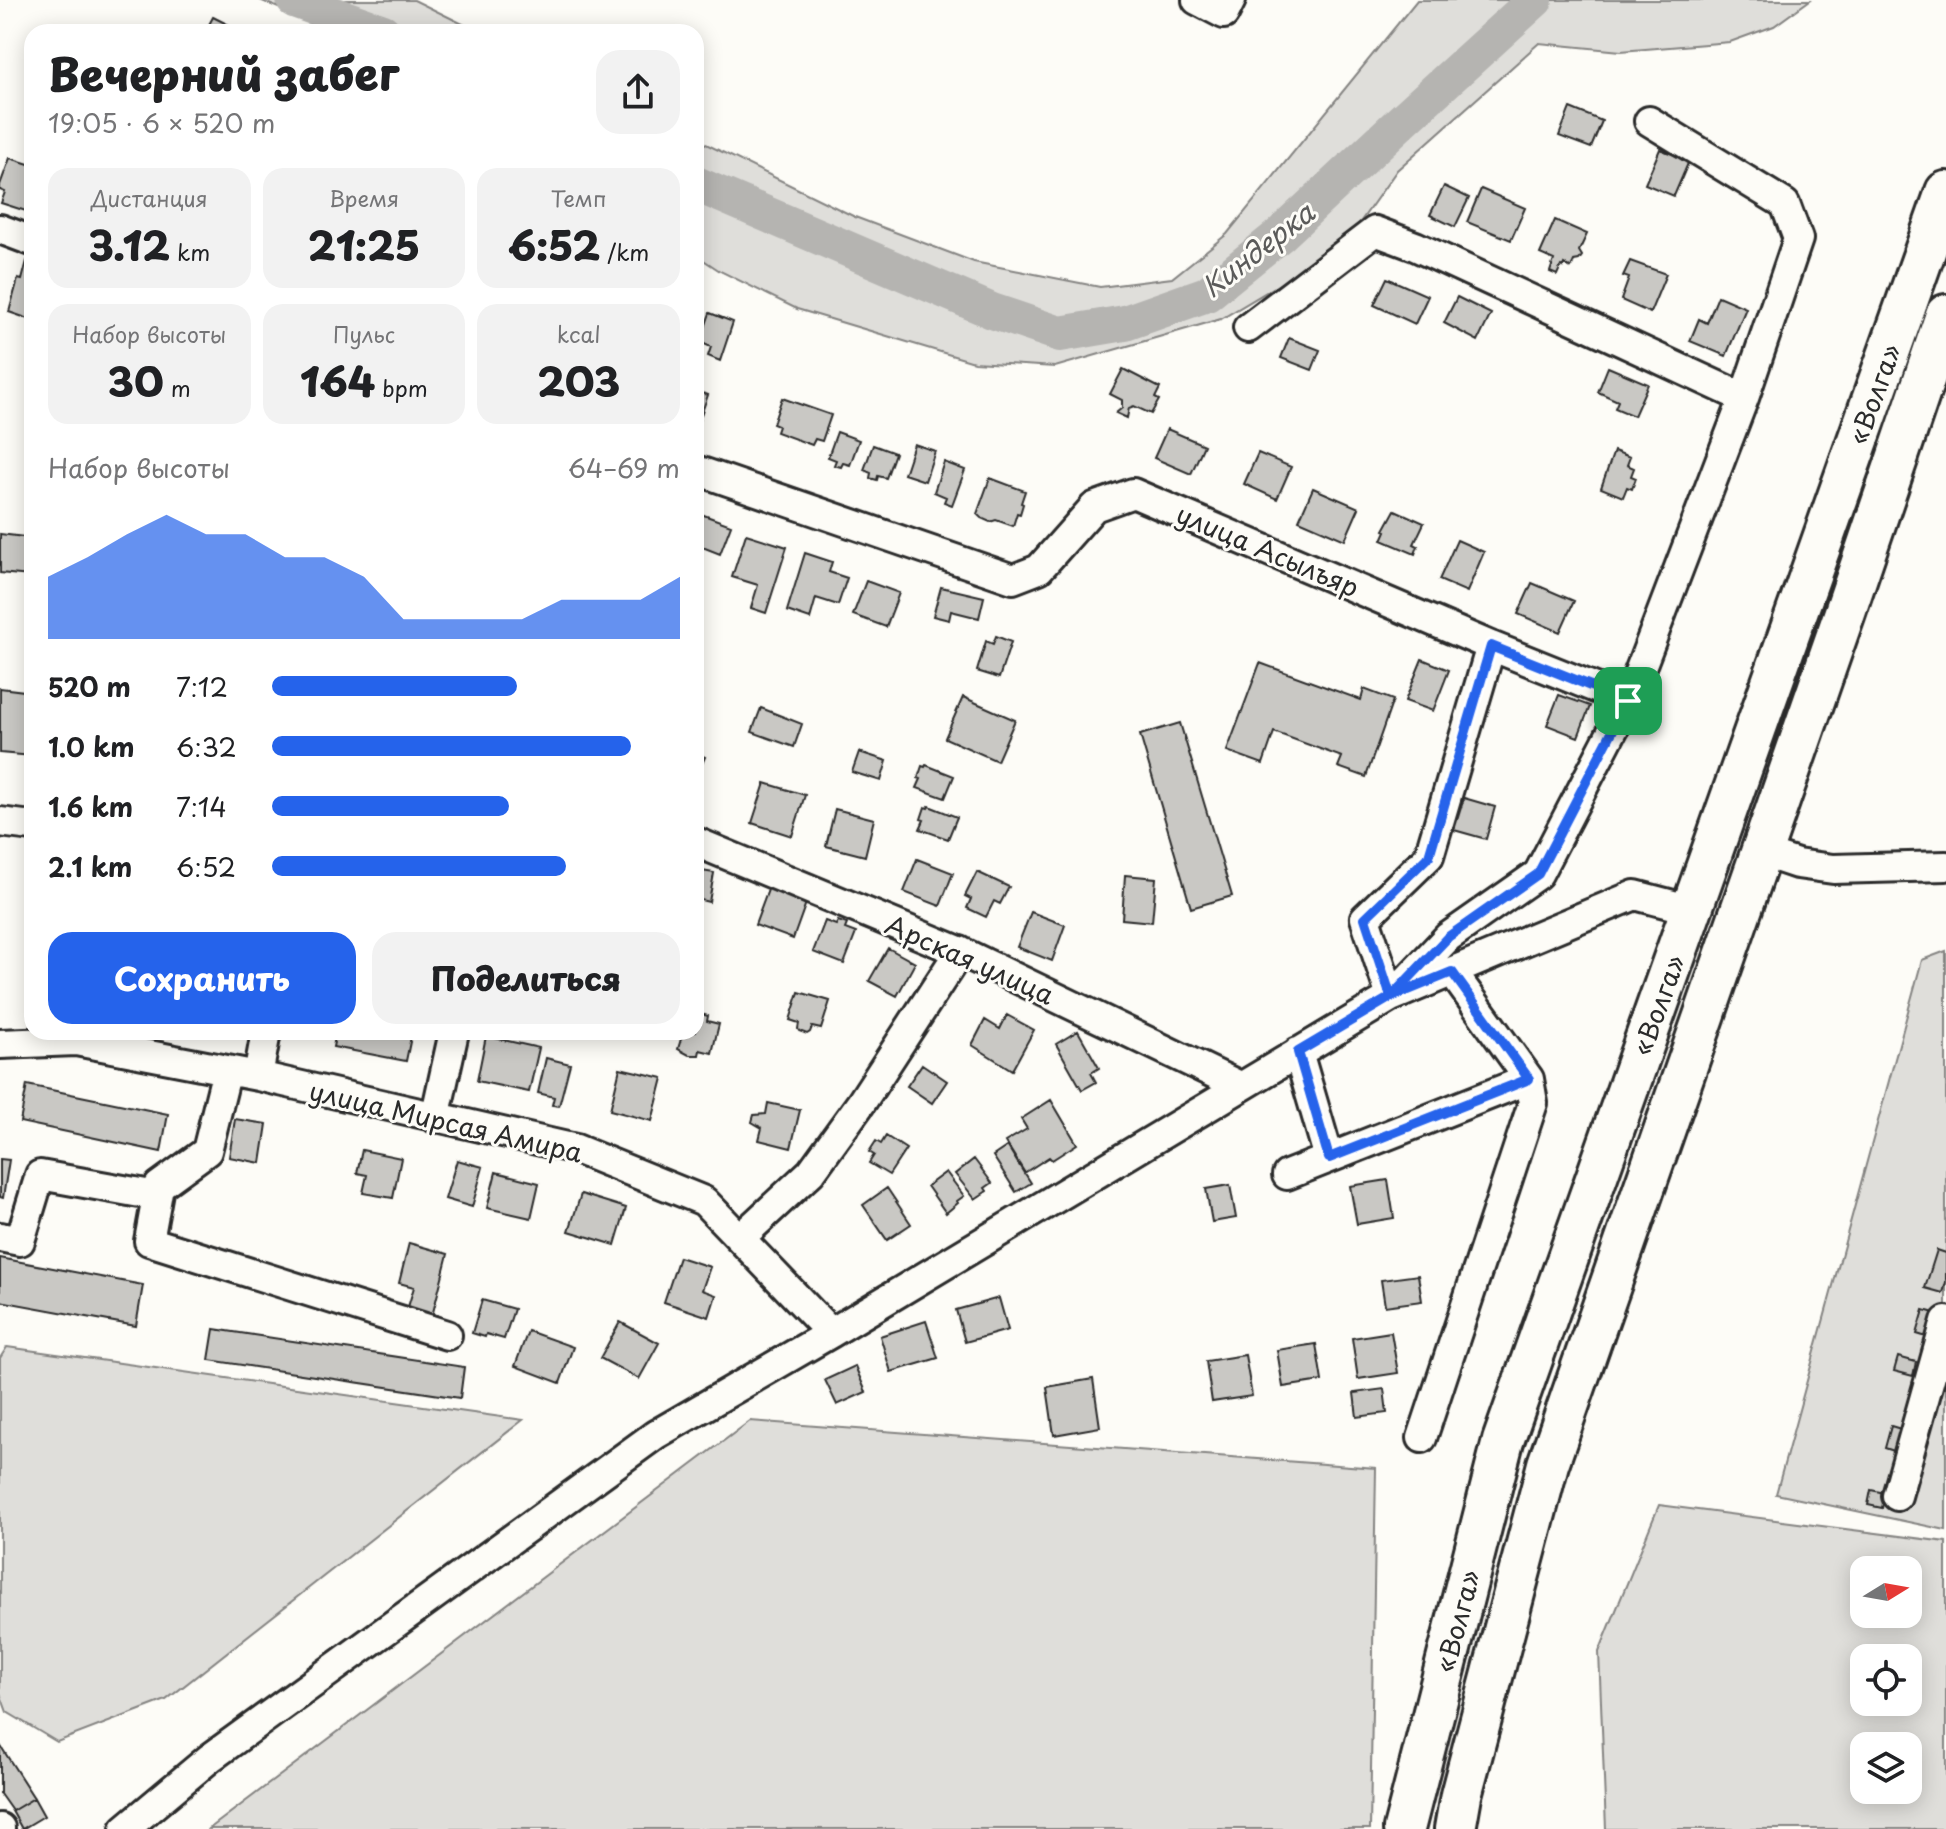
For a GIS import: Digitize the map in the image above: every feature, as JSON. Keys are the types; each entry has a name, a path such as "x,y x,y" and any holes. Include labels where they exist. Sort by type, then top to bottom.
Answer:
{"highway":[{"name":"«Волга»","path":"1404,1829 1503,1441 1946,192"},
{"name":"«Волга»","path":"1455,1829 1461,1795 1548,1464 1946,315"}],"street":[{"path":"1197,0 1224,14 1231,0"},
{"path":"1391,997 1448,937 1538,874 1628,701 1744,398 1798,239 1785,204 1649,121"},
{"path":"0,229 24,238"},
{"path":"1248,328 1375,231 1415,246 1744,398"},
{"name":"улица Асылъяр","path":"704,473 1013,579 1039,569 1094,507 1133,493 1628,701"},
{"path":"1391,997 1365,918 1429,856 1491,646"},
{"path":"0,822 24,825"},
{"name":"Арская улица","path":"704,845 960,951 1240,1086"},
{"path":"1761,852 1797,864 1833,869 1946,866"},
{"path":"125,1829 210,1758 655,1435 1391,997 1635,895 1692,910"},
{"path":"740,1238 811,1172 861,1103 960,951"},
{"path":"1422,1438 1533,1103 1529,1079 1452,972"},
{"name":"улица Мирсая Амира","path":"0,1044 38,1040"},
{"name":"улица Мирсая Амира","path":"94,1040 576,1149 704,1201 831,1333"},
{"path":"258,1076 265,1040"},
{"path":"435,1118 452,1040"},
{"path":"1298,1052 1329,1158"},
{"path":"227,1070 207,1151 159,1186 149,1241 447,1335"},
{"path":"1287,1175 1529,1079"},
{"path":"0,1237 20,1241 40,1175 157,1196"},
{"path":"1897,1496 1946,1321"}],"shaded area":[{"path":"260,0 414,0 463,24 309,24"},
{"path":"1417,0 1810,0 1774,26 1730,42 1621,51 1539,43 1397,170 1356,228 1305,269 1221,319 1055,367 974,362 797,309 720,271 704,260 704,143 855,217 974,262 1100,287 1172,278 1227,234"},
{"path":"1946,951 1946,1530 1776,1494 1922,960"},
{"path":"7,1347 523,1420 166,1700 57,1742 7,1712 0,1693 0,1358"},
{"path":"750,1421 1376,1468 1370,1829 209,1829"},
{"path":"1659,1505 1946,1542 1946,1829 1606,1829 1599,1652"}],"building":[{"path":"213,17 227,24 209,24"},
{"path":"1570,108 1602,121 1591,148 1559,136"},
{"path":"1660,149 1689,161 1674,196 1645,184"},
{"path":"10,158 24,162 24,210 1,203 5,192 0,190"},
{"path":"1444,186 1469,198 1455,227 1430,215"},
{"path":"1481,189 1525,208 1511,240 1467,222"},
{"path":"1555,220 1587,234 1579,251 1582,256 1574,261 1571,268 1564,264 1561,266 1557,275 1550,272 1554,260 1540,254"},
{"path":"1630,261 1666,274 1650,313 1621,300 1629,278 1623,276"},
{"path":"24,272 24,317 9,312 18,279 22,280"},
{"path":"1387,278 1428,296 1415,324 1374,305"},
{"path":"1718,296 1746,308 1726,356 1690,341 1699,319 1707,323"},
{"path":"1457,297 1491,314 1478,341 1444,323"},
{"path":"710,313 733,322 720,361 708,356 711,347 704,344 704,330"},
{"path":"1289,338 1320,350 1312,370 1281,358"},
{"path":"1608,367 1648,384 1634,416 1615,408 1618,401 1598,392"},
{"path":"1123,369 1160,388 1155,398 1159,400 1151,414 1134,406 1129,408 1127,418 1116,413 1122,408 1122,400 1110,394"},
{"path":"782,398 831,415 822,441 815,439 812,445 776,432 778,426 773,424"},
{"path":"1167,429 1204,445 1191,474 1154,458"},
{"path":"837,432 859,440 850,465 834,465 836,460 828,457"},
{"path":"914,444 935,451 925,481 904,474"},
{"path":"873,445 895,453 886,478 870,478 871,473 864,470"},
{"path":"1614,451 1630,457 1627,465 1634,468 1631,476 1636,478 1632,489 1627,487 1623,497 1601,488"},
{"path":"1258,453 1291,467 1277,499 1244,484"},
{"path":"944,462 965,470 952,505 944,502 946,497 934,492"},
{"path":"990,478 1025,491 1020,514 1017,513 1013,526 996,520 990,522 977,514"},
{"path":"1313,488 1359,508 1345,540 1299,520"},
{"path":"1395,510 1424,523 1414,544 1418,546 1415,554 1382,540"},
{"path":"704,515 731,525 720,554 704,548"},
{"path":"0,534 24,537 24,575 0,573"},
{"path":"746,534 787,547 766,613 751,608 758,585 732,577"},
{"path":"1457,540 1484,552 1467,592 1439,580"},
{"path":"805,553 832,562 829,572 847,578 838,605 816,598 810,619 787,611"},
{"path":"866,581 899,593 886,627 853,615"},
{"path":"1532,583 1574,601 1560,632 1518,614"},
{"path":"941,587 984,597 979,618 951,611 949,620 933,616"},
{"path":"996,636 1011,642 999,678 977,671 986,641 993,644"},
{"path":"1422,659 1449,670 1433,711 1405,701"},
{"path":"1260,663 1361,700 1364,689 1393,700 1366,777 1338,767 1342,757 1274,732 1263,764 1227,751"},
{"path":"0,688 24,691 24,755 0,753"},
{"path":"1559,695 1590,706 1578,737 1547,725"},
{"path":"963,697 1015,720 997,761 945,738"},
{"path":"761,708 802,724 794,747 752,732"},
{"path":"1180,723 1232,896 1191,908 1140,735"},
{"path":"859,752 887,761 881,781 852,772"},
{"path":"922,766 954,776 945,798 917,788"},
{"path":"765,783 805,795 792,836 752,823"},
{"path":"1464,798 1495,807 1486,839 1454,830"},
{"path":"925,807 957,817 948,839 920,829"},
{"path":"835,809 874,819 865,856 826,846"},
{"path":"917,859 953,873 940,906 904,892"},
{"path":"704,871 714,873 709,902 704,901"},
{"path":"977,872 1009,887 1000,904 994,901 986,917 967,908 971,899 965,896"},
{"path":"1125,875 1156,878 1152,922 1122,919"},
{"path":"769,887 807,900 793,939 755,925"},
{"path":"1031,912 1065,925 1052,961 1017,947"},
{"path":"825,921 836,925 838,921 847,924 845,929 856,933 844,964 813,952"},
{"path":"888,948 915,963 897,996 869,981"},
{"path":"799,992 830,1001 821,1029 812,1027 807,1034 799,1031 799,1023 790,1020"},
{"path":"704,1015 708,1016 707,1021 719,1024 712,1053 700,1050 699,1055 689,1055 678,1049 681,1040 704,1040"},
{"path":"1007,1015 1034,1030 1012,1070 972,1045 985,1020 1000,1029"},
{"path":"1078,1031 1099,1068 1091,1073 1096,1082 1082,1090 1056,1044"},
{"path":"334,1040 410,1040 406,1061 333,1047"},
{"path":"485,1040 504,1040 539,1048 529,1092 477,1081"},
{"path":"546,1058 570,1064 559,1106 552,1105 554,1097 538,1093"},
{"path":"922,1064 947,1081 932,1103 907,1086"},
{"path":"620,1068 663,1078 652,1121 610,1110"},
{"path":"27,1085 168,1114 161,1152 20,1122"},
{"path":"1051,1100 1077,1144 1024,1173 1005,1142 1027,1129 1021,1119"},
{"path":"768,1103 800,1110 791,1148 759,1140 762,1128 752,1122 754,1115 766,1114"},
{"path":"235,1119 267,1124 261,1163 229,1157"},
{"path":"886,1136 906,1149 889,1175 869,1163 874,1155 869,1152 876,1141 881,1144"},
{"path":"886,1136 906,1149 889,1175 869,1163 874,1155 869,1152 876,1141 881,1144"},
{"path":"1008,1146 1031,1183 1016,1192 993,1156"},
{"path":"362,1150 401,1158 393,1198 363,1193 367,1175 357,1173"},
{"path":"0,1159 9,1160 3,1198 0,1197"},
{"path":"974,1159 992,1183 975,1199 955,1174"},
{"path":"457,1160 483,1167 472,1207 445,1199"},
{"path":"496,1172 539,1183 531,1218 487,1208"},
{"path":"946,1172 964,1196 946,1213 927,1186"},
{"path":"1388,1180 1394,1218 1357,1224 1350,1186"},
{"path":"1230,1185 1236,1218 1212,1222 1206,1189"},
{"path":"887,1188 911,1224 887,1240 863,1205"},
{"path":"581,1194 626,1208 615,1245 569,1231"},
{"path":"409,1243 448,1254 430,1324 405,1317 414,1287 399,1283"},
{"path":"1937,1250 1946,1253 1943,1293 1925,1288"},
{"path":"679,1257 710,1267 702,1290 716,1295 709,1317 664,1302"},
{"path":"0,1258 143,1285 136,1326 0,1301"},
{"path":"1418,1275 1422,1301 1385,1306 1381,1280"},
{"path":"999,1298 1008,1330 965,1342 956,1310"},
{"path":"482,1300 514,1309 504,1339 472,1333"},
{"path":"1924,1310 1938,1314 1930,1338 1917,1334"},
{"path":"926,1321 938,1358 891,1372 880,1336"},
{"path":"620,1322 659,1343 639,1379 600,1358"},
{"path":"214,1329 464,1367 460,1398 209,1360"},
{"path":"528,1331 573,1347 560,1383 515,1366"},
{"path":"1391,1332 1398,1373 1358,1379 1352,1338"},
{"path":"1316,1344 1322,1381 1283,1387 1277,1350"},
{"path":"1245,1355 1252,1396 1212,1402 1206,1361"},
{"path":"1898,1357 1916,1362 1913,1376 1894,1371"},
{"path":"855,1366 866,1392 837,1405 825,1380"},
{"path":"1093,1379 1100,1427 1054,1435 1047,1387"},
{"path":"1384,1389 1387,1413 1357,1417 1354,1393"},
{"path":"1891,1426 1904,1430 1897,1452 1885,1448"},
{"path":"1871,1490 1885,1493 1882,1508 1868,1505"},
{"path":"0,1745 34,1798 12,1811 0,1794"},
{"path":"34,1798 44,1816 22,1829 12,1811"}],"waterway":[{"name":"Киндерка","path":"294,0 361,24"},
{"name":"Киндерка","path":"704,187 992,311 1060,334 1125,323 1207,294 1280,235 1535,0"}],"route":[{"path":"1628,701 1491,646 1429,856 1365,918 1391,997 1452,972 1529,1079 1329,1158 1298,1052 1391,997 1448,937 1538,874 1628,701"}]}
